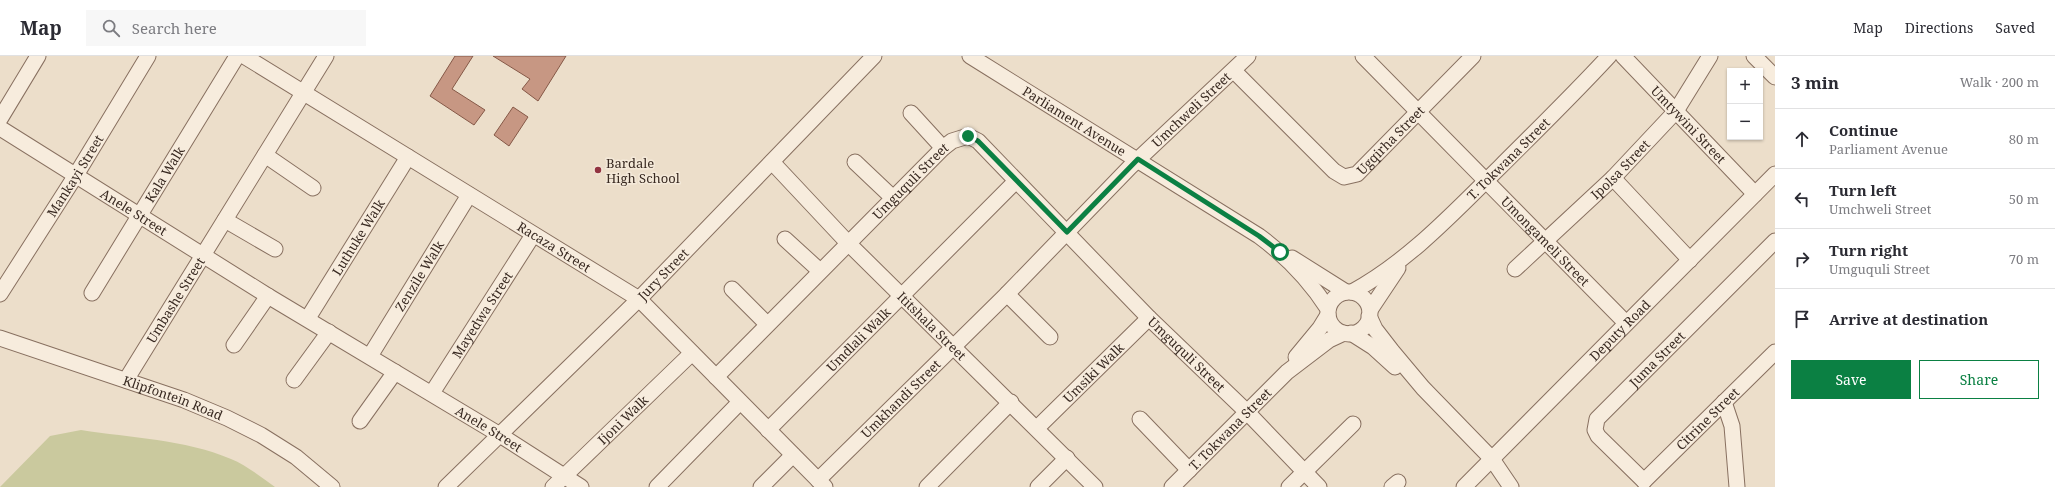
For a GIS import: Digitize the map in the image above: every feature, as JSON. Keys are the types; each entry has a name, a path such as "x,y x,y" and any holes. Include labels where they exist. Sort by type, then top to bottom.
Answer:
{"street":[{"path":"0,118 38,56"},
{"name":"Mankayi Street","path":"0,294 76,175 148,56"},
{"name":"Kala Walk","path":"92,293 237,56"},
{"name":"Racaza Street","path":"244,56 533,236 638,299 822,484"},
{"name":"Umbashe Street","path":"126,380 326,56"},
{"name":"Jury Street","path":"446,487 638,299 874,56"},
{"name":"Parliament Avenue","path":"970,56 1138,159 1259,236 1280,252 1320,296 1328,312"},
{"name":"Umchweli Street","path":"1067,232 1138,159 1234,71 1248,56"},
{"name":"Umongameli Street","path":"1363,56 1487,180 1626,323"},
{"name":"Ugqirha Street","path":"1234,71 1334,171 1344,177 1357,174 1473,56"},
{"name":"T. Tokwana Street","path":"1349,292 1374,280 1404,259 1487,180 1609,56"},
{"name":"Umtywini Street","path":"1623,56 1755,194"},
{"name":"Ipolsa Street","path":"1515,270 1613,178 1676,111 1710,56"},
{"path":"1754,56 1775,77"},
{"path":"911,113 943,148"},
{"name":"Anele Street","path":"0,128 204,254 268,296 308,318 500,435 559,482 581,487"},
{"name":"Umguquli Street","path":"716,377 943,148 952,141 968,136 978,141 1149,318 1247,412 1319,487"},
{"path":"265,155 313,188"},
{"name":"Luthuke Walk","path":"308,318 408,157"},
{"name":"Ititshala Street","path":"772,162 848,243 1068,458 1095,487"},
{"path":"855,162 893,198"},
{"name":"Deputy Road","path":"1464,487 1775,174"},
{"path":"1613,178 1690,260"},
{"name":"Umdlali Walk","path":"768,430 1016,181"},
{"name":"Zenzile Walk","path":"370,356 469,195"},
{"path":"225,220 275,249"},
{"name":"Umkhandi Street","path":"822,484 954,346 1067,232"},
{"name":"Mayedwa Street","path":"432,393 533,236"},
{"path":"785,239 820,271"},
{"name":"Juma Street","path":"1644,484 1598,436 1595,430 1597,419 1775,241"},
{"name":"Parliament Avenue","path":"1280,252 1349,292"},
{"name":"T. Tokwana Street","path":"1369,313 1404,259"},
{"path":"732,289 767,324"},
{"path":"1423,388 1405,376 1373,347 1348,333 1333,327 1328,312 1336,296 1349,292 1364,298 1369,313 1383,340 1423,388 1492,459 1511,487"},
{"path":"1007,294 1050,337"},
{"path":"234,345 268,296"},
{"name":"T. Tokwana Street","path":"1287,372 1295,359 1320,328 1328,312"},
{"path":"1348,333 1363,328 1369,313"},
{"name":"Umsiki Walk","path":"1037,428 1149,318"},
{"path":"294,380 329,332"},
{"name":"T. Tokwana Street","path":"1172,487 1287,372 1329,340 1348,333"},
{"name":"Klipfontein Road","path":"0,338 184,400 261,435 296,457 332,487"},
{"name":"Citrine Street","path":"1644,484 1775,352"},
{"name":"Ijoni Walk","path":"559,482 692,353"},
{"path":"360,422 395,372"},
{"path":"657,487 740,402"},
{"path":"926,487 1011,402"},
{"path":"1724,402 1732,426 1737,487"},
{"path":"1140,419 1189,470"},
{"path":"1289,487 1353,424"},
{"path":"761,487 793,455"},
{"path":"1038,487 1068,458"}],"green space":[{"path":"81,430 176,443 213,452 242,464 275,487 0,487 50,436"}],"building":[{"path":"455,56 473,56 452,89 485,110 474,125 430,96"},
{"path":"493,56 566,56 538,101 522,89 530,79"},
{"path":"513,107 528,117 509,146 494,135"}],"place":[{"name":"Bardale High School","path":"598,170"}],"route":[{"path":"968,136 978,141 1067,232 1138,159 1259,236 1280,252"}]}
